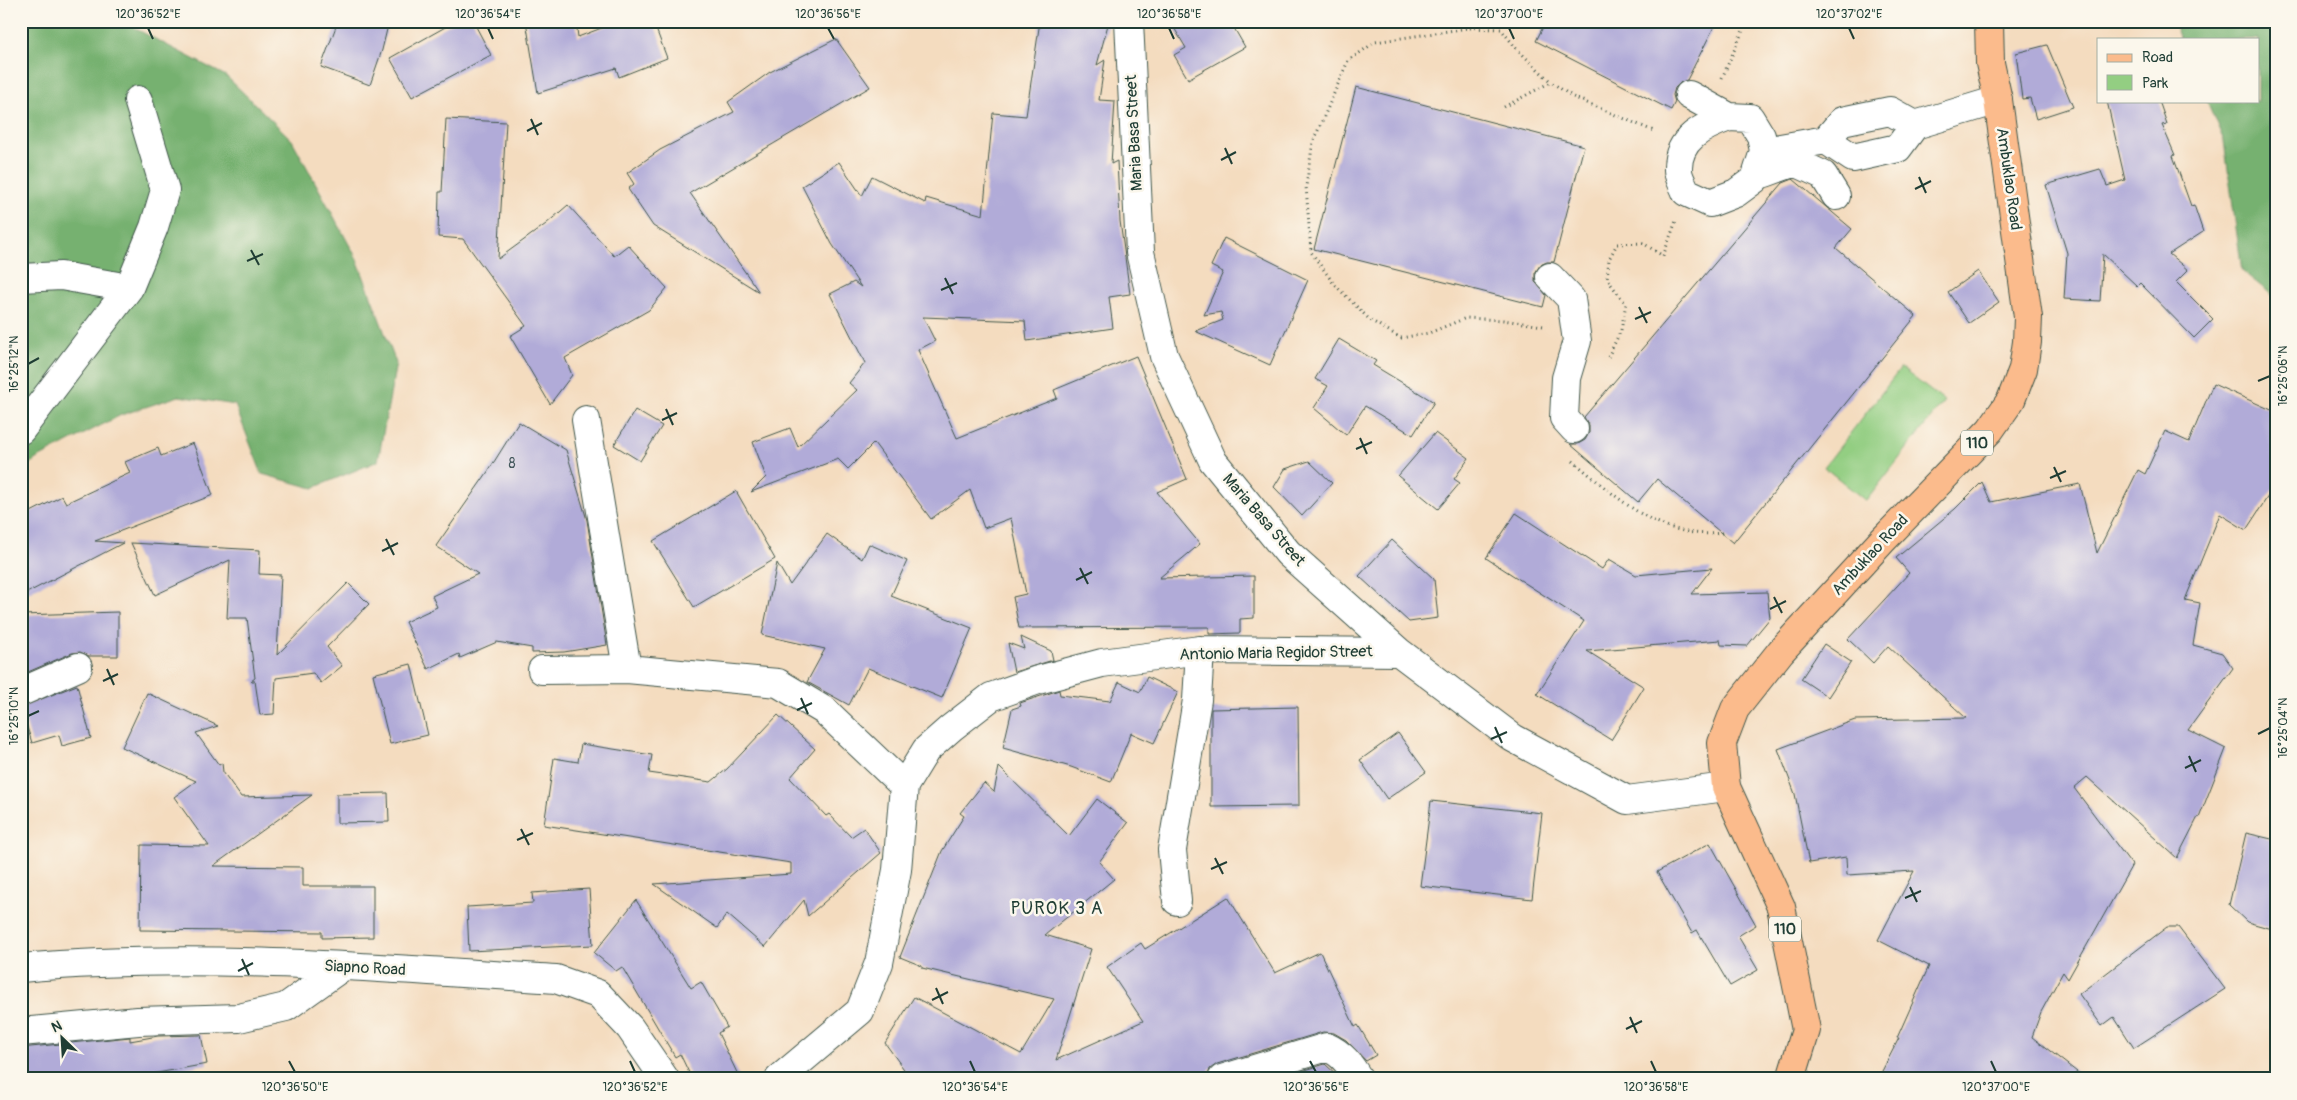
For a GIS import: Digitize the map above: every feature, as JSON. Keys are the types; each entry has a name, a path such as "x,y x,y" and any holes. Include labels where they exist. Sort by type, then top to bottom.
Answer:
{"main road":[{"name":"Ambuklao Road","path":"1791,1079 1806,1030 1781,907 1726,787 1722,743 1735,709 1781,651 1882,541 1990,430 2011,400 2022,369 2027,342 2028,317 1998,100 1990,63 1989,21"}],"street":[{"name":"Maria Basa Street","path":"1129,21 1140,252 1164,356 1213,461 1288,553 1399,652 1513,738 1627,800 1726,787"},
{"path":"21,430 129,288 154,227 165,190 138,100"},
{"path":"1826,140 1853,158 1898,148 1915,125 1998,100"},
{"path":"1755,179 1764,151 1761,136 1750,118 1709,106 1705,125 1690,137 1680,154 1678,172 1686,192 1710,203 1736,192 1774,169 1795,162 1823,175 1836,196"},
{"path":"1764,151 1826,140 1842,120 1890,110 1915,125"},
{"path":"21,278 61,276 129,288"},
{"path":"1550,277 1571,299 1577,341 1566,378 1564,418 1574,429"},
{"path":"586,420 627,669"},
{"name":"Antonio Maria Regidor Street","path":"781,1078 860,1011 879,963 897,870 904,786 926,750 950,728 991,697 1038,680 1102,663 1200,650 1399,652"},
{"path":"1177,902 1172,850 1197,700 1200,650"},
{"path":"21,692 78,667"},
{"path":"542,670 627,669 778,683 825,712 904,786"},
{"name":"Siapno Road","path":"21,968 76,963 220,961 556,979 598,994 630,1028 665,1079"},
{"path":"21,1032 138,1021 239,1018 286,1007 342,967"},
{"path":"1222,1079 1327,1047 1336,1051 1348,1061 1359,1079"}],"path":[{"path":"1709,106 1747,21"},
{"path":"1779,21 1799,26 1824,21"},
{"path":"1577,341 1544,327 1503,320 1466,318 1428,333 1402,338 1370,320 1334,284 1311,252 1307,222 1306,186 1313,142 1348,61 1375,42 1468,28 1501,29 1516,48 1551,82 1573,97 1662,134 1680,154"},
{"path":"1504,107 1551,82"},
{"path":"1607,359 1621,330 1626,304 1607,279 1609,259 1617,244 1643,243 1663,256"},
{"path":"1570,459 1643,517 1669,527 1704,535 1722,533"}],"green space":[{"path":"21,21 129,21 136,29 226,76 292,140 357,259 396,363 378,461 313,488 262,474 235,405 179,396 121,415 36,459 21,473"},
{"path":"2173,21 2276,21 2276,298 2242,271 2224,141 2207,102 2260,102 2260,38 2180,38"},
{"path":"1901,368 1944,401 1866,501 1824,467"}],"building":[{"path":"338,21 389,21 382,50 370,85 321,67"},
{"path":"456,21 473,21 491,55 412,97 390,58"},
{"path":"526,21 576,21 578,37 620,21 653,21 667,58 619,77 616,68 538,93"},
{"path":"1040,21 1109,21 1097,65 1105,60 1099,100 1115,101 1111,164 1117,161 1120,221 1130,294 1109,297 1113,328 1027,341 1025,321 923,317 935,341 918,350 957,438 1057,398 1054,390 1136,356 1187,479 1157,492 1200,544 1159,578 1254,576 1254,618 1240,619 1240,633 1209,634 1209,627 1019,628 1013,597 1026,594 1011,518 984,528 970,490 931,519 874,443 848,469 838,459 751,492 766,477 753,442 790,428 798,447 857,390 849,383 865,363 830,294 854,282 861,287 832,244 802,186 839,162 862,196 872,176 925,203 926,198 983,215 993,113 1026,116"},
{"path":"1170,21 1230,21 1245,47 1188,79 1174,55 1186,48"},
{"path":"1546,21 1717,21 1687,80 1681,82 1675,88 1673,95 1675,102 1671,110 1536,41"},
{"path":"836,39 870,87 690,193 759,292 653,226 628,189 634,184 627,173 660,150 734,112 728,102 770,72"},
{"path":"2047,45 2073,107 2036,119 2030,98 2022,99 2016,53"},
{"path":"1356,87 1584,146 1554,262 1540,265 1535,273 1535,281 1546,295 1543,307 1314,249"},
{"path":"2107,102 2159,102 2167,124 2162,125 2175,155 2173,156 2191,206 2194,205 2203,232 2169,254 2188,270 2176,282 2213,319 2194,338 2140,283 2137,286 2103,254 2100,301 2064,299 2067,253 2046,185 2100,169 2107,186 2125,180"},
{"path":"446,119 506,122 498,259 546,224 568,205 614,256 628,245 667,288 649,310 565,358 572,375 550,404 510,336 526,326 463,239 438,237 439,192 442,192"},
{"path":"1793,179 1852,229 1836,248 1916,316 1733,543 1657,479 1638,502 1570,444 1578,444 1585,440 1589,433 1589,426 1584,417 1783,183"},
{"path":"1224,238 1308,280 1270,365 1195,331 1223,320 1221,312 1204,315 1223,272 1211,266"},
{"path":"1978,271 1999,302 1969,323 1948,292"},
{"path":"1339,339 1376,361 1373,365 1434,402 1413,435 1365,406 1346,435 1314,408 1328,386 1315,379"},
{"path":"2213,384 2276,412 2276,484 2246,530 2220,514 2185,600 2200,603 2193,645 2222,653 2233,668 2188,730 2226,749 2199,818 2177,858 2087,777 2074,788 2132,865 2068,979 2063,972 2041,1012 2032,1037 2086,1079 1878,1079 1899,1038 1897,1038 1929,966 1878,940 1914,871 1847,875 1846,857 1809,863 1795,794 1778,749 1855,720 1966,718 1888,646 1873,663 1848,639 1909,573 1896,558 1955,509 1982,482 1991,502 2080,484 2097,553 2138,470 2145,474 2165,431 2189,442"},
{"path":"635,410 662,426 640,461 614,445"},
{"path":"519,422 566,450 587,520 607,645 564,652 532,653 532,648 497,642 460,658 459,654 428,669 405,622 437,607 432,596 478,574 436,546 487,473"},
{"path":"1435,433 1469,458 1454,479 1460,483 1438,509 1398,476"},
{"path":"193,443 213,495 95,541 123,543 21,596 21,517 62,496 66,503 130,473 125,462 158,448 161,456"},
{"path":"1309,461 1332,483 1302,516 1274,487 1285,469"},
{"path":"736,491 775,559 694,607 653,541"},
{"path":"1516,513 1602,569 1609,559 1636,575 1712,568 1692,594 1767,592 1770,618 1747,646 1721,645 1720,640 1587,651 1644,687 1611,740 1537,694 1584,621 1486,558"},
{"path":"827,534 862,559 869,544 907,561 891,596 972,628 942,698 868,668 849,705 807,682 825,649 762,635 777,563 790,585"},
{"path":"1392,540 1434,579 1438,618 1409,622 1359,576"},
{"path":"131,543 260,550 259,574 281,575 277,655 348,583 369,604 327,647 342,666 321,683 313,673 276,678 274,714 260,715 255,681 251,681 255,678 247,618 227,618 230,560 155,595"},
{"path":"118,612 118,656 89,656 80,652 72,653 21,675 21,615"},
{"path":"1021,637 1051,651 1053,660 1014,672 1008,643 1024,649"},
{"path":"1824,644 1851,662 1828,697 1801,679"},
{"path":"411,664 428,735 390,744 373,674"},
{"path":"1147,677 1178,692 1154,743 1131,733 1111,782 1071,767 1003,748 1012,709 1021,706 1020,703 1059,690 1060,695 1110,701 1119,682 1140,692"},
{"path":"77,685 91,738 62,746 59,735 32,743 21,707"},
{"path":"147,693 218,726 196,733 219,765 222,763 223,772 241,797 312,795 213,866 303,867 303,886 373,886 373,937 322,938 322,932 140,930 141,845 209,846 174,797 196,781 122,747"},
{"path":"1298,707 1299,806 1211,807 1211,709"},
{"path":"778,715 815,749 790,778 826,816 829,814 851,837 864,828 881,853 808,916 804,900 765,947 727,914 717,928 654,884 791,874 791,863 544,825 554,758 578,762 581,744 652,755 649,773 711,782 727,769"},
{"path":"1398,733 1426,772 1387,799 1360,760"},
{"path":"999,767 1069,836 1097,799 1128,823 1099,862 1114,879 1045,935 1091,949 1056,1060 1143,1021 1107,967 1141,943 1145,949 1228,897 1275,973 1320,952 1355,1027 1358,1025 1376,1055 1366,1061 1346,1040 1334,1033 1323,1032 1217,1064 1210,1069 1207,1079 911,1079 885,1043 914,997 1021,1054 1054,999 922,968 922,966 900,957 942,851 964,816 960,813 984,783 994,792"},
{"path":"388,793 389,822 337,823 337,794"},
{"path":"1431,801 1542,813 1532,899 1420,886"},
{"path":"2246,833 2276,840 2276,930 2247,922 2229,905"},
{"path":"1710,843 1756,925 1738,936 1758,970 1730,986 1697,930 1692,933 1657,872"},
{"path":"589,889 593,945 469,951 467,907 533,903 532,893"},
{"path":"636,900 691,988 701,982 727,1027 718,1033 740,1079 692,1079 680,1054 675,1057 622,967 616,971 594,953"},
{"path":"2167,927 2178,927 2225,989 2134,1048 2114,1017 2102,1026 2079,994"},
{"path":"201,1035 207,1064 124,1079 21,1079 21,1048 130,1037 130,1041 158,1036"},
{"path":"1325,1064 1339,1077 1335,1079 1276,1079"}],"district":[{"name":"PUROK 3 A","path":"1057,908"}]}
